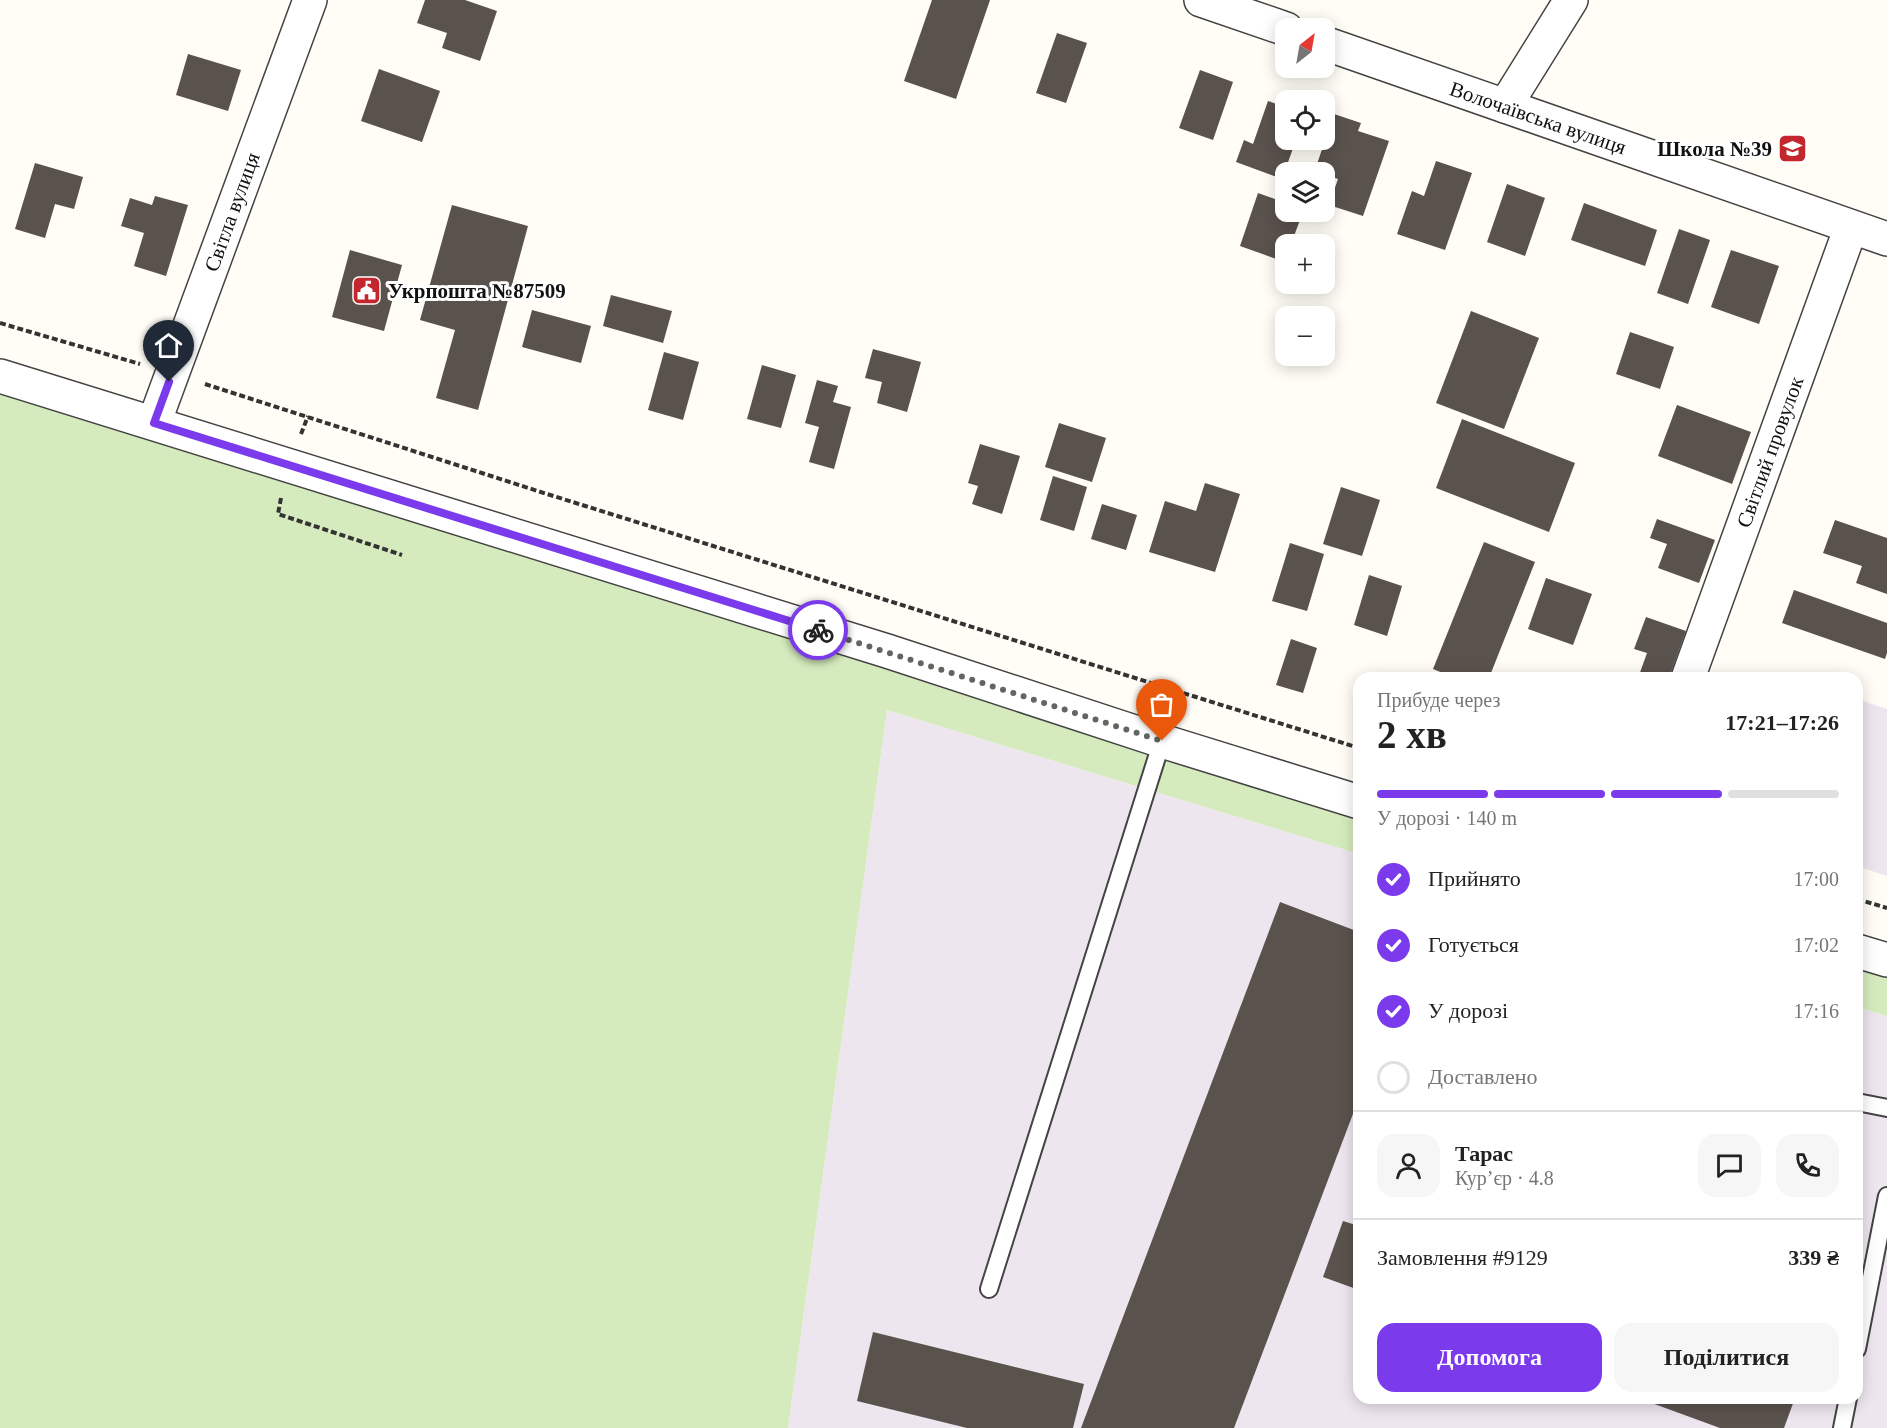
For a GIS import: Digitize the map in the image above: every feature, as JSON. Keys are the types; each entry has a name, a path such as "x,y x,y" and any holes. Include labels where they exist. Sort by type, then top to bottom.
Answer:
{"street":[{"name":"Світла вулиця","path":"154,423 310,0"},
{"path":"1201,0 1275,25"},
{"path":"1504,106 1571,0"},
{"name":"Волочаївська вулиця","path":"1335,47 1887,239"},
{"name":"Світлий провулок","path":"1690,672 1851,227"},
{"path":"0,376 887,651 1162,741 1353,800"},
{"path":"1863,953 1887,960"}],"lane":[{"path":"989,1289 1162,741"},
{"path":"1863,1103 1887,1108"},
{"path":"1863,1318 1887,1196"},
{"path":"1842,1428 1847,1404"}],"path":[{"path":"0,322 144,365"},
{"path":"199,382 547,494 1353,746"},
{"path":"278,514 402,555"},
{"path":"1863,901 1887,908"}],"shaded area":[{"path":"1863,701 1887,709 1887,876 1863,868"},
{"path":"887,710 1353,852 1353,1404 1863,1404 1863,1009 1887,1016 1887,1428 788,1428"}],"green space":[{"path":"0,376 1353,800 1353,852 887,710 788,1428 0,1428"},
{"path":"1863,953 1887,960 1887,1016 1863,1009"}],"building":[{"path":"425,0 465,0 497,11 480,61 442,48 447,33 417,23"},
{"path":"932,0 990,0 956,99 904,81"},
{"path":"1057,33 1087,43 1066,103 1036,93"},
{"path":"188,54 241,70 228,111 176,95"},
{"path":"379,69 440,91 422,142 361,121"},
{"path":"1200,70 1233,82 1213,140 1179,128"},
{"path":"1268,101 1275,103 1275,150 1292,150 1288,162 1275,162 1275,176 1236,162 1244,140 1253,144"},
{"path":"1335,114 1361,123 1358,131 1389,141 1363,216 1335,207 1335,188 1338,179 1335,178 1335,162 1318,162 1322,150 1335,150"},
{"path":"1436,161 1472,173 1445,250 1397,234 1412,191 1424,196"},
{"path":"35,163 83,177 74,209 55,204 45,238 15,229"},
{"path":"1507,184 1545,198 1525,256 1487,242"},
{"path":"1258,193 1275,199 1275,222 1299,222 1295,234 1275,234 1275,258 1240,246"},
{"path":"155,196 188,205 166,276 134,266 144,233 121,226 130,198 152,205"},
{"path":"1584,203 1657,230 1645,266 1571,240"},
{"path":"452,205 528,226 478,410 436,398 455,330 420,320"},
{"path":"1679,229 1710,240 1688,304 1657,293"},
{"path":"350,250 402,265 384,331 332,317"},
{"path":"1731,250 1779,266 1759,324 1711,307"},
{"path":"611,295 672,311 663,343 603,326"},
{"path":"532,310 591,326 581,363 522,347"},
{"path":"1471,311 1539,338 1504,429 1436,403"},
{"path":"1630,332 1674,347 1660,389 1616,374"},
{"path":"873,349 921,362 907,412 877,403 882,382 865,378"},
{"path":"664,352 699,362 683,420 648,410"},
{"path":"762,365 796,375 781,428 747,419"},
{"path":"817,380 838,386 833,402 851,407 834,469 809,462 819,427 805,423"},
{"path":"1677,405 1751,432 1732,484 1658,456"},
{"path":"1462,419 1575,463 1549,532 1436,488"},
{"path":"1059,423 1106,438 1092,482 1045,467"},
{"path":"980,444 1020,456 1002,514 972,504 978,486 968,483"},
{"path":"1053,476 1087,487 1074,531 1040,520"},
{"path":"1205,483 1240,494 1215,572 1149,552 1165,501 1196,511"},
{"path":"1341,487 1380,500 1362,556 1323,544"},
{"path":"1102,504 1137,515 1126,550 1091,539"},
{"path":"1657,519 1715,540 1699,583 1658,568 1667,544 1650,538"},
{"path":"1835,520 1887,538 1887,594 1856,583 1862,566 1823,553"},
{"path":"1484,542 1535,562 1491,672 1440,672 1433,669"},
{"path":"1290,543 1324,554 1307,611 1272,601"},
{"path":"1369,575 1402,586 1387,636 1354,625"},
{"path":"1546,578 1592,594 1573,645 1528,629"},
{"path":"1794,590 1887,623 1885,659 1782,623"},
{"path":"1646,617 1686,631 1671,672 1640,672 1647,653 1634,649"},
{"path":"1291,639 1317,648 1303,693 1276,685"},
{"path":"1280,902 1353,930 1353,1114 1234,1428 1081,1428"},
{"path":"1343,1221 1353,1224 1353,1288 1323,1277"},
{"path":"873,1332 1084,1384 1073,1428 967,1428 857,1401"},
{"path":"1654,1404 1793,1404 1784,1428 1720,1428"}],"way so far":[{"path":"818,630 1162,741"}],"place":[{"name":"Школа №39","path":"1793,149"},
{"name":"Укрпошта №87509","path":"367,291"}],"route":[{"path":"169,382 154,423 818,630"}]}
